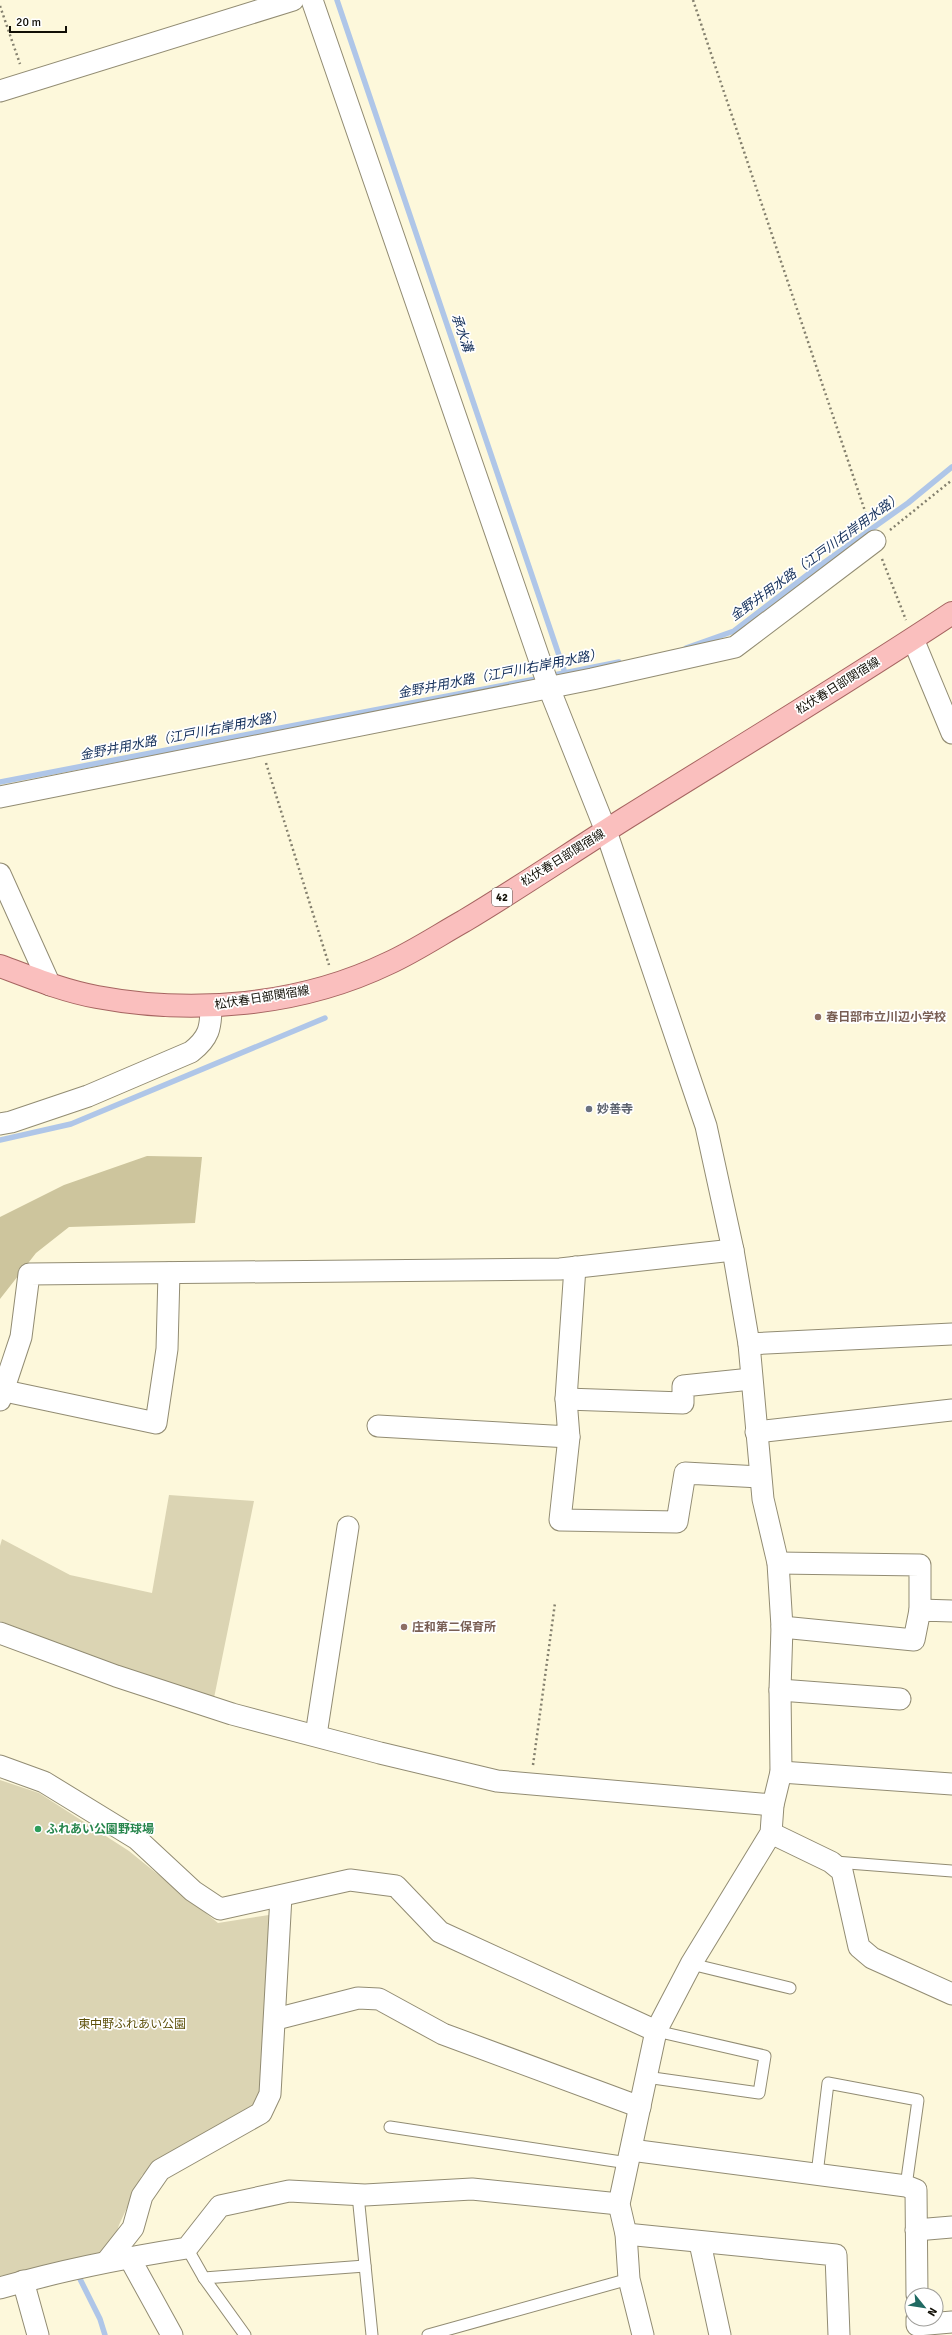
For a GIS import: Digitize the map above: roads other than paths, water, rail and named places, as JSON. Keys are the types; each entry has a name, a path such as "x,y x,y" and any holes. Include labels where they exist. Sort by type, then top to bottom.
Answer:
{"main road":[{"name":"松伏春日部関宿線","path":"0,966 50,985 95,997 132,1002 211,1006 291,995 339,983 388,964 428,942 913,639 952,613"}],"street":[{"path":"0,91 293,0"},
{"path":"312,0 548,686 606,831 706,1126 733,1250 749,1344 760,1477 763,1499 778,1563 782,1627 780,1690 781,1772 773,1805 771,1833 691,1964 656,2031 619,2204 626,2234 629,2280 643,2335"},
{"path":"0,797 260,746 548,686 592,679 735,646 875,541"},
{"path":"913,639 952,733"},
{"path":"0,874 50,985"},
{"path":"0,1124 11,1122 88,1096 191,1052 204,1043 211,1025 211,1006"},
{"path":"169,1273 167,1349 156,1424 2,1395 21,1337 29,1274 575,1267 733,1250"},
{"path":"575,1267 566,1399 568,1437 560,1520 677,1522 685,1473 760,1477"},
{"path":"749,1344 952,1334"},
{"path":"566,1399 683,1403 683,1386 751,1379"},
{"path":"756,1432 952,1410"},
{"path":"378,1426 568,1437"},
{"path":"316,1735 348,1527"},
{"path":"778,1563 920,1565 920,1610 914,1640 782,1627"},
{"path":"920,1610 952,1611"},
{"path":"0,1633 130,1681 232,1714 380,1753 497,1781 773,1805"},
{"path":"780,1690 900,1699"},
{"path":"0,1766 44,1782 137,1839 193,1891 220,1909 350,1880 396,1886 440,1932 656,2031"},
{"path":"781,1772 952,1784"},
{"path":"771,1833 831,1862 842,1871 859,1947 872,1958 952,1994"},
{"path":"107,2261 133,2228 142,2196 160,2170 261,2113 270,2094 276,2019 281,1896"},
{"path":"276,2019 358,1998 379,2000 443,2034 640,2107"},
{"path":"629,2157 817,2174 906,2186 916,2190 917,2287"},
{"path":"0,2288 107,2261 187,2248 220,2206 289,2191 358,2195 472,2189 619,2204"},
{"path":"916,2230 952,2227"},
{"path":"626,2234 700,2243 836,2255 839,2335"},
{"path":"700,2243 720,2335"},
{"path":"129,2257 172,2335"},
{"path":"23,2281 38,2335"}],"lane":[{"path":"831,1862 952,1870"},
{"path":"691,1964 790,1988"},
{"path":"646,2077 759,2093 765,2056 656,2031"},
{"path":"817,2174 828,2083 918,2100 906,2186"},
{"path":"390,2127 629,2157"},
{"path":"358,2195 372,2335"},
{"path":"187,2248 204,2278 245,2335"},
{"path":"204,2278 365,2266"},
{"path":"428,2335 629,2280"}],"waterway":[{"name":"承水溝","path":"337,0 565,673"},
{"name":"金野井用水路（江戸川右岸用水路）","path":"686,648 734,631 815,569 908,503 952,467"},
{"name":"金野井用水路（江戸川右岸用水路）","path":"549,676 619,662"},
{"name":"金野井用水路（江戸川右岸用水路）","path":"0,782 541,678"},
{"path":"0,1140 71,1124 325,1018"},
{"path":"79,2277 100,2319 105,2335"}],"place":[{"name":"春日部市立川辺小学校","path":"818,1017"},
{"name":"妙善寺","path":"589,1109"},
{"name":"庄和第二保育所","path":"404,1627"},
{"name":"ふれあい公園野球場","path":"38,1829"}],"park label":[{"name":"東中野ふれあい公園","path":"132,2024"}]}
